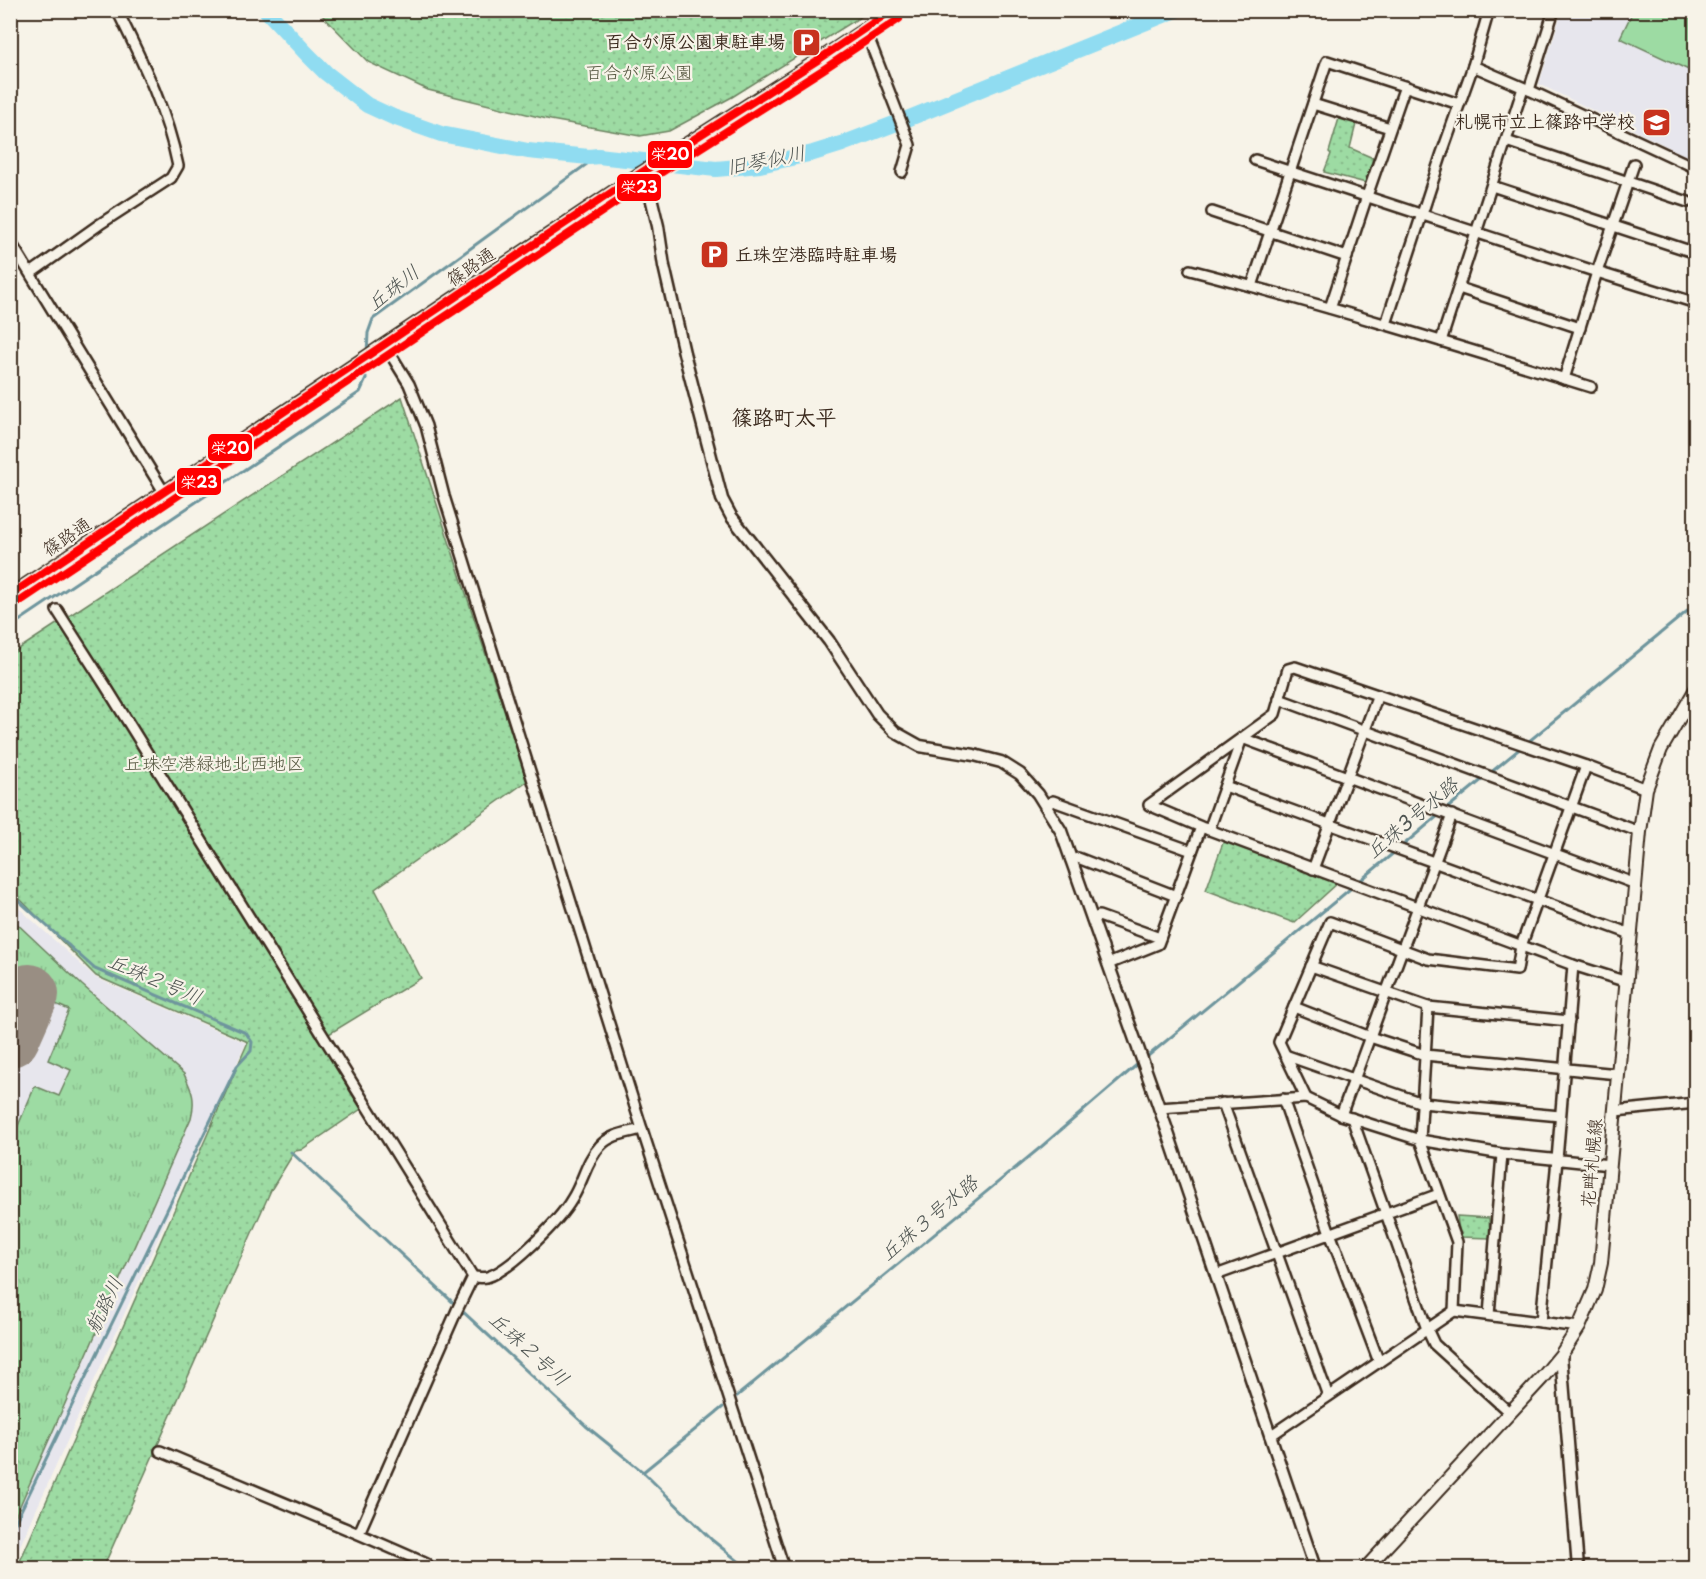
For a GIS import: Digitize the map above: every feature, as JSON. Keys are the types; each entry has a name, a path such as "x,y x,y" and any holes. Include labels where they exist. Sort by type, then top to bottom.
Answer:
{"main road":[{"name":"花畔札幌線","path":"1366,1569 1561,1355 1580,1327 1595,1290 1601,1263 1640,832 1646,789 1661,749 1695,689"}],"street":[{"path":"31,273 100,224 171,178 178,166 171,135 150,78 117,10"},
{"name":"篠路通","path":"10,595 641,173 893,10"},
{"path":"1386,324 1473,66 1489,10"},
{"path":"1441,341 1506,141 1554,10"},
{"path":"865,29 910,145 902,172"},
{"path":"1252,286 1327,61 1459,104"},
{"path":"1473,66 1695,168"},
{"path":"1330,308 1405,86"},
{"path":"1313,104 1390,128"},
{"path":"1506,141 1688,202"},
{"path":"1255,160 1695,303"},
{"path":"1564,379 1634,164"},
{"path":"641,173 650,193 684,353 722,500 732,516 829,641 877,714 895,732 920,746 1001,762 1020,774 1038,794 1061,831 1159,1108 1316,1569"},
{"path":"1492,186 1695,253"},
{"path":"1212,212 1347,257"},
{"path":"10,241 164,492"},
{"path":"1190,270 1386,324 1591,387"},
{"path":"1459,288 1580,328"},
{"path":"381,348 409,384 426,426 448,507 642,1129 784,1569"},
{"path":"57,610 473,1277"},
{"path":"1627,982 1521,946 1149,806 1275,714 1288,669 1295,667 1586,766 1646,789"},
{"path":"1313,868 1378,695"},
{"path":"1279,699 1640,832"},
{"path":"1242,738 1636,884"},
{"path":"1108,964 1158,944 1192,851 1225,786 1242,738"},
{"path":"1306,1098 1279,1042 1330,922 1428,959 1517,969 1521,946 1586,766"},
{"path":"1225,786 1631,934"},
{"path":"1046,805 1053,801 1192,851"},
{"path":"1341,1115 1434,863 1446,813"},
{"path":"1071,860 1078,858 1176,896"},
{"path":"1092,919 1099,916 1160,938"},
{"path":"1541,1322 1573,965"},
{"path":"1311,966 1428,1007 1569,1021"},
{"path":"1294,1007 1425,1055 1618,1074"},
{"path":"1428,1007 1420,1140 1457,1242 1454,1311"},
{"path":"1286,1055 1422,1103 1560,1116"},
{"path":"1159,1108 1306,1098 1341,1115 1420,1140 1502,1154 1610,1165"},
{"path":"1283,1099 1379,1362"},
{"path":"1223,1103 1328,1396"},
{"path":"1615,1112 1695,1103"},
{"path":"1352,1118 1434,1344 1510,1413"},
{"path":"473,1277 486,1277 506,1268 554,1222 572,1199 587,1166 600,1146 612,1136 642,1129"},
{"path":"1489,1315 1502,1154"},
{"path":"1216,1275 1438,1194"},
{"path":"358,1533 473,1277"},
{"path":"1270,1436 1454,1311 1580,1327"},
{"path":"1561,1355 1578,1569"},
{"path":"160,1451 309,1515 358,1533 427,1564 425,1569"}],"shaded area":[{"name":"札幌市立上篠路中学校","path":"1562,11 1695,11 1695,160 1539,84"},
{"path":"11,901 96,978 246,1043 11,1566"}],"green space":[{"name":"百合が原公園","path":"318,11 870,11 732,97 669,131 640,136 551,120 428,90 368,62"},
{"path":"1633,11 1695,11 1695,73 1620,38"},
{"path":"1340,115 1357,120 1350,148 1373,158 1366,183 1324,172 1331,154 1329,152"},
{"name":"丘珠空港緑地北西地区","path":"402,397 527,781 375,889 421,978 319,1040 361,1109 301,1150 295,1151 271,1190 103,1568 17,1568 248,1042 96,976 11,890 11,654"},
{"path":"1224,840 1339,882 1294,923 1206,890"},
{"path":"11,918 82,985 184,1074 191,1090 193,1106 191,1118 11,1526 11,1142 35,1086 59,1096 71,1070 48,1060 69,1010 11,984"},
{"path":"1457,1216 1489,1218 1490,1238 1460,1237"}],"waterway":[{"name":"旧琴似川","path":"266,10 326,73 367,105 441,134 528,151 716,169 760,165 842,144 1176,10"},
{"name":"丘珠川","path":"367,354 368,333 373,319 598,156"},
{"name":"丘珠川","path":"10,627 360,392 366,379 366,361"},
{"name":"丘珠3号水路","path":"1489,774 1696,604"},
{"name":"丘珠3号水路","path":"1445,810 1484,778"},
{"name":"丘珠3号水路","path":"1401,847 1440,814"},
{"name":"丘珠3号水路","path":"1148,1056 1396,851"},
{"name":"航路川","path":"10,893 95,969 246,1033 252,1042 251,1051 237,1066 10,1533"},
{"name":"丘珠３号水路","path":"737,1396 1041,1147 1139,1063"},
{"name":"丘珠２号川","path":"291,1152 586,1426 643,1472 712,1540 747,1568"},
{"name":"丘珠３号水路","path":"643,1472 723,1407"}],"runway":[{"path":"10,1037 29,994"}],"transit line":[{"name":"栄20","path":"10,595 639,174 892,10"},
{"name":"栄23","path":"16,604 645,183 899,19"}],"place":[{"name":"百合が原公園東駐車場","path":"806,42"},
{"name":"札幌市立上篠路中学校","path":"1656,122"},
{"name":"丘珠空港臨時駐車場","path":"714,255"}],"district":[{"name":"篠路町太平","path":"784,418"}]}
